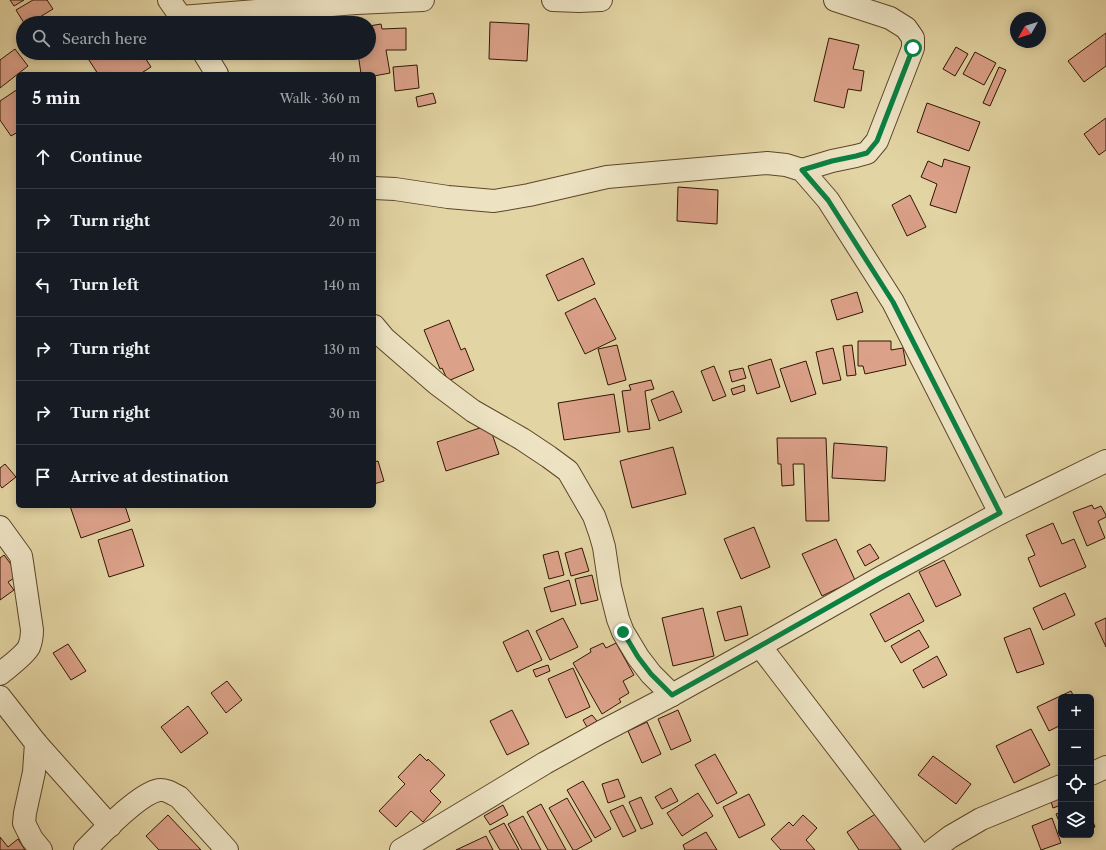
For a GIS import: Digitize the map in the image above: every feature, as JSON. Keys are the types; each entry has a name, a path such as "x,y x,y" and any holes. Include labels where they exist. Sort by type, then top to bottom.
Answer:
{"street":[{"path":"169,0 180,16"},
{"path":"224,16 356,3 424,0"},
{"path":"553,0 601,0"},
{"path":"802,170 867,153 877,141 913,48 913,38 906,28 890,18 835,0"},
{"path":"208,60 215,72"},
{"path":"376,188 494,201 529,195 607,177 767,163 786,165 802,170 828,200 893,302 1000,513"},
{"path":"376,328 384,338 437,384 473,411 522,439 568,471 594,516 600,533 604,547 610,587 623,632 646,668 672,695"},
{"path":"401,850 545,763 672,695 880,578 1000,513 1106,461"},
{"path":"0,527 20,556 22,562 32,630 29,648 0,674"},
{"path":"760,646 916,850"},
{"path":"0,697 36,743 110,826"},
{"path":"36,743 34,772 24,823 32,839 41,850"},
{"path":"1094,773 1106,767"},
{"path":"933,850 950,837 981,818 1058,787"},
{"path":"85,850 139,800 160,790 170,792 179,797 227,850"}],"building":[{"path":"10,0 24,0 14,6"},
{"path":"33,0 47,0 53,9 42,16 20,16 16,10"},
{"path":"490,22 529,24 527,61 489,59"},
{"path":"381,24 382,29 406,28 406,50 386,50 390,73 376,76 376,72 361,72 359,60 376,60 376,25"},
{"path":"1106,33 1106,66 1084,82 1068,61"},
{"path":"829,38 859,45 853,69 864,71 861,91 848,89 844,108 814,101"},
{"path":"956,47 968,54 955,76 943,69"},
{"path":"15,49 16,60 23,60 28,66 20,72 16,72 16,75 0,88 0,60"},
{"path":"975,52 996,63 984,85 963,74"},
{"path":"89,60 146,60 151,67 143,72 97,72"},
{"path":"417,65 419,88 395,91 393,67"},
{"path":"999,67 1006,70 990,106 983,103"},
{"path":"16,90 16,133 11,136 0,120 0,101"},
{"path":"433,93 436,103 418,107 416,97"},
{"path":"927,103 980,122 969,151 917,132"},
{"path":"1106,118 1106,150 1099,155 1084,134"},
{"path":"944,159 970,167 956,213 930,205 937,184 921,177 928,161 942,167"},
{"path":"678,187 718,190 717,224 677,221"},
{"path":"910,195 926,227 907,236 892,205"},
{"path":"583,258 595,284 558,301 546,275"},
{"path":"857,292 863,312 837,320 831,300"},
{"path":"595,298 616,339 585,354 565,313"},
{"path":"449,320 461,350 465,348 474,370 448,381 442,368 440,369 424,330"},
{"path":"858,341 891,341 891,350 903,348 906,365 865,374 863,366 858,366"},
{"path":"617,345 626,380 608,385 598,349"},
{"path":"852,345 856,375 847,376 843,346"},
{"path":"833,348 841,380 823,384 816,352"},
{"path":"771,359 780,387 757,394 748,366"},
{"path":"806,361 816,394 791,402 780,369"},
{"path":"714,366 726,396 713,401 701,371"},
{"path":"743,368 746,378 732,382 729,371"},
{"path":"651,380 654,389 645,391 650,429 628,432 622,391 631,390 629,385"},
{"path":"744,385 745,391 733,395 731,389"},
{"path":"673,391 682,412 659,421 651,400"},
{"path":"614,394 620,432 564,440 558,403"},
{"path":"489,425 499,454 446,471 437,442"},
{"path":"777,438 826,438 829,521 806,521 804,464 793,464 794,485 782,486 781,464 778,464"},
{"path":"834,443 887,447 885,481 832,478"},
{"path":"673,447 686,494 632,508 620,461"},
{"path":"378,461 384,481 376,483 376,462"},
{"path":"5,464 16,477 2,488 0,485 0,468"},
{"path":"1092,505 1094,509 1101,506 1106,515 1106,517 1098,521 1105,538 1087,546 1073,512"},
{"path":"71,508 126,508 130,521 81,538"},
{"path":"1053,523 1062,544 1074,539 1086,567 1040,587 1028,558 1035,555 1026,535"},
{"path":"754,527 770,567 741,579 724,539"},
{"path":"132,529 144,566 109,577 98,540"},
{"path":"836,539 855,580 822,596 802,554"},
{"path":"870,544 879,558 865,566 857,551"},
{"path":"582,548 589,571 571,576 565,553"},
{"path":"558,551 564,575 549,579 543,555"},
{"path":"4,555 19,575 8,582 14,590 0,600 0,558"},
{"path":"944,560 961,595 936,607 919,572"},
{"path":"592,575 598,600 581,604 575,579"},
{"path":"569,580 576,605 551,612 544,588"},
{"path":"909,593 924,621 885,642 870,614"},
{"path":"1065,593 1075,615 1043,630 1033,608"},
{"path":"741,606 748,635 725,641 717,612"},
{"path":"703,608 714,656 673,666 662,618"},
{"path":"563,618 578,647 550,660 536,631"},
{"path":"1106,618 1106,647 1095,623"},
{"path":"1030,628 1044,664 1017,673 1004,638"},
{"path":"528,630 542,660 517,672 503,642"},
{"path":"919,630 929,647 901,663 891,646"},
{"path":"603,643 606,648 616,643 634,675 623,681 629,693 619,699 621,702 602,714 573,663 591,652 590,649"},
{"path":"68,644 86,671 71,680 53,653"},
{"path":"937,656 947,675 923,688 913,670"},
{"path":"548,665 550,671 536,677 533,670"},
{"path":"573,668 590,707 566,718 548,679"},
{"path":"227,681 242,700 226,713 211,693"},
{"path":"1071,691 1072,694 1065,694"},
{"path":"1058,697 1058,726 1049,731 1037,707"},
{"path":"188,706 208,733 181,753 161,727"},
{"path":"512,710 529,744 507,755 490,721"},
{"path":"678,710 691,741 671,750 658,719"},
{"path":"592,715 597,721 587,727 583,720"},
{"path":"647,722 661,754 642,763 628,731"},
{"path":"1031,729 1050,765 1014,783 996,746"},
{"path":"420,754 427,761 428,759 445,775 430,791 441,802 423,822 411,811 396,827 379,811 405,784 398,777"},
{"path":"715,754 737,793 717,804 695,765"},
{"path":"933,756 971,784 956,804 918,775"},
{"path":"618,779 625,797 608,803 602,784"},
{"path":"583,781 611,829 595,838 567,790"},
{"path":"671,788 678,801 662,809 655,797"},
{"path":"698,793 713,816 682,836 667,813"},
{"path":"749,794 765,825 739,838 723,807"},
{"path":"1058,795 1058,806 1053,808 1050,798"},
{"path":"641,797 653,824 641,829 629,802"},
{"path":"567,798 592,841 576,850 573,850 549,808"},
{"path":"541,804 566,850 548,850 527,812"},
{"path":"503,805 508,815 490,825 484,816"},
{"path":"623,805 636,831 623,837 610,811"},
{"path":"877,813 901,850 859,850 847,832"},
{"path":"168,815 201,850 159,850 146,836"},
{"path":"803,815 817,828 806,840 815,850 781,850 771,839 789,822 793,826"},
{"path":"523,816 541,850 522,850 508,824"},
{"path":"1052,818 1061,843 1041,850 1032,826"},
{"path":"504,823 519,850 500,850 489,831"},
{"path":"706,832 717,850 685,850 683,845"},
{"path":"486,836 493,850 456,850"},
{"path":"0,837 8,847 18,839 25,850 0,850"}],"route":[{"path":"623,632 638,657 651,674 672,695 880,578 1000,513 893,302 828,200 802,170 867,153 877,141 913,48"}]}
